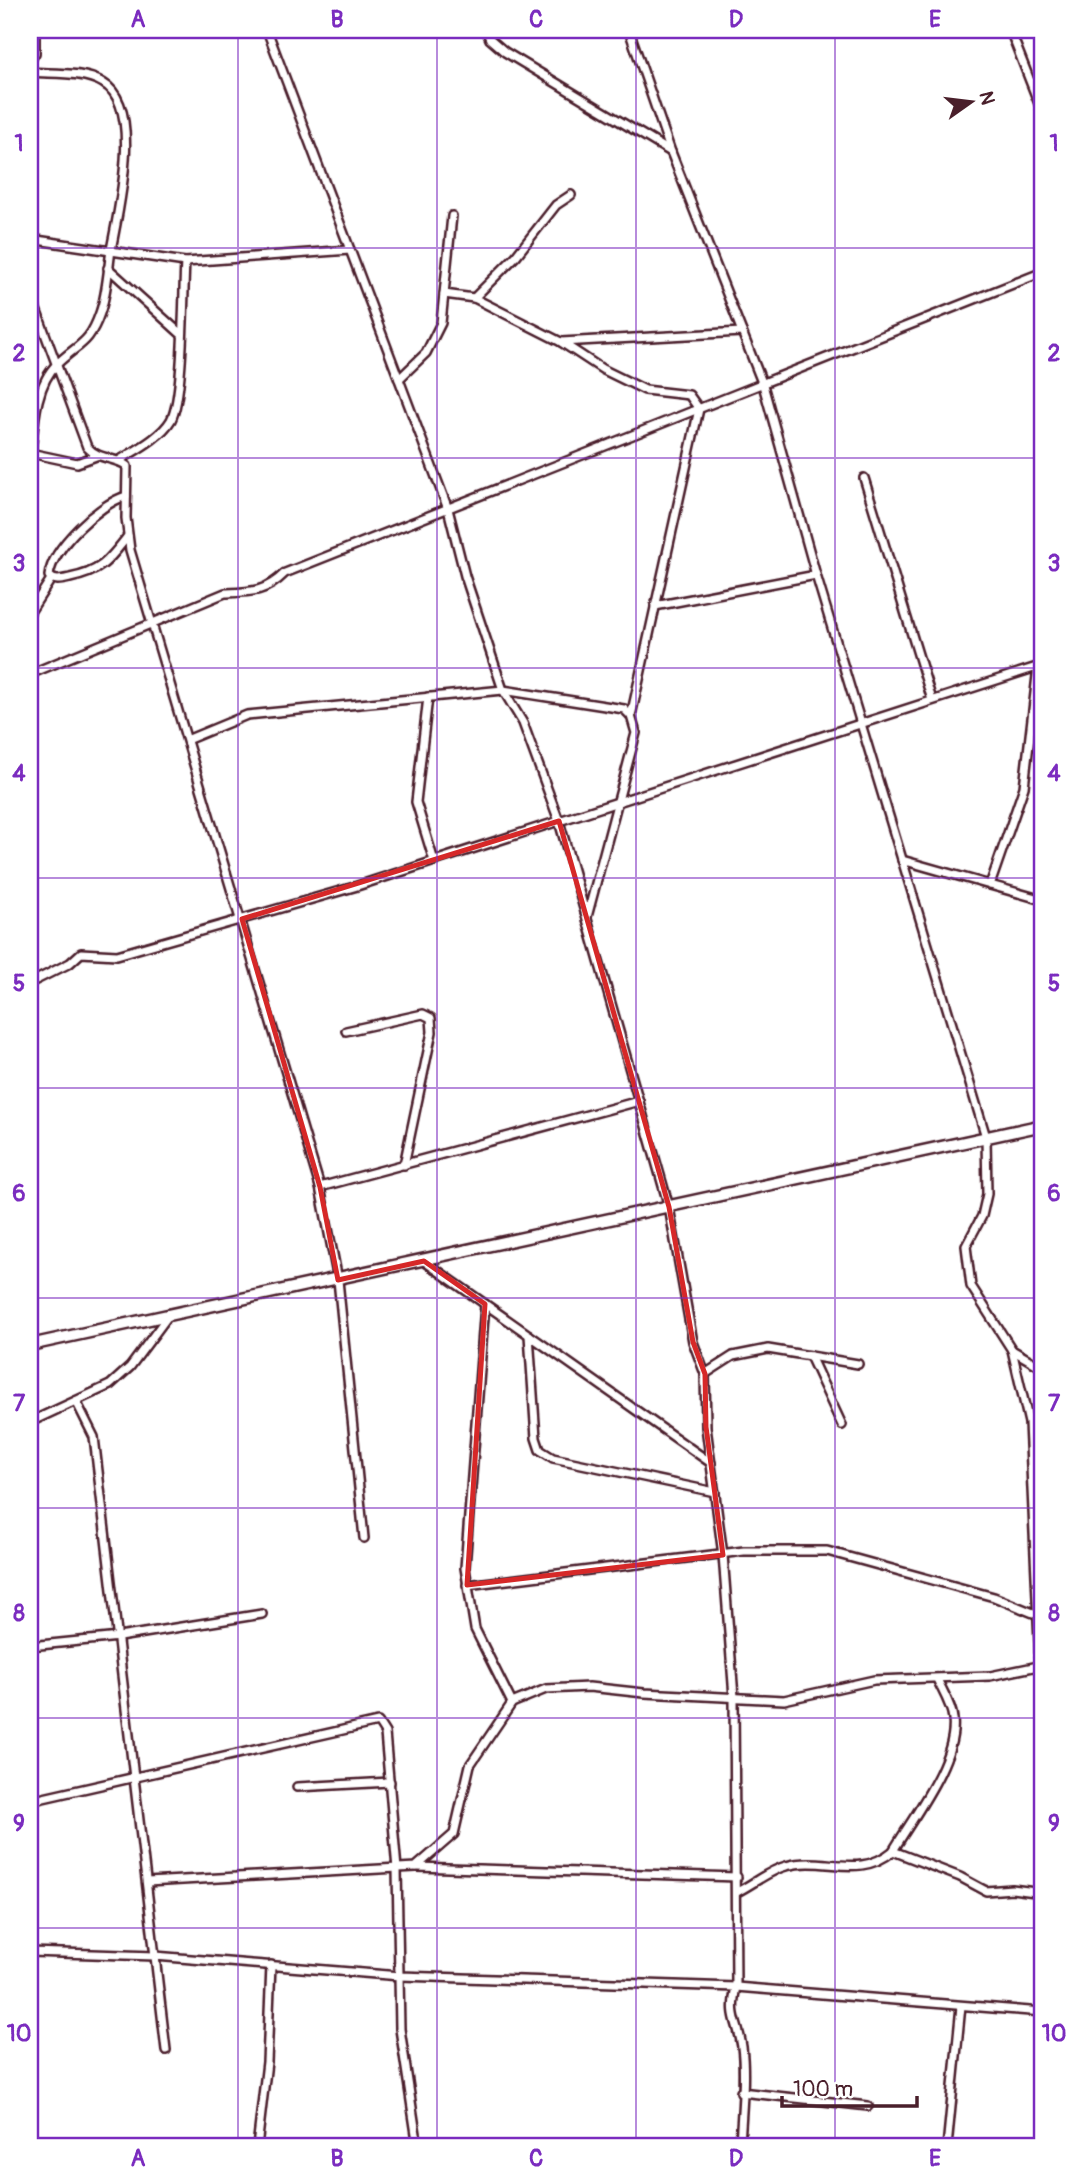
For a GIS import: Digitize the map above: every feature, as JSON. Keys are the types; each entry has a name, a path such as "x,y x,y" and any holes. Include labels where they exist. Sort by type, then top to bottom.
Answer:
{"street":[{"path":"30,61 35,54 35,30"},
{"path":"267,30 448,509 465,576 503,690 523,723 559,821 669,1207 693,1342 705,1374 706,1427 723,1555 734,1697 737,1892 736,1987 732,2004 733,2019 742,2046 740,2147"},
{"path":"486,30 490,39 505,52 653,144 671,152"},
{"path":"416,1867 454,1834 470,1765 512,1703 546,1689 589,1687 785,1700 874,1680 990,1676 1042,1665 1029,1423 1012,1350 971,1286 966,1246 982,1216 987,1194 986,1137 816,575 763,385 671,152 629,30"},
{"path":"1010,30 1043,114"},
{"path":"30,72 102,81 111,89 124,119 126,159 101,312 86,343 57,364 46,380 35,413 31,454 77,463 96,456 120,460 127,466 125,496 128,536 320,1187 338,1280 364,1538"},
{"path":"474,298 516,256 556,205 572,195"},
{"path":"399,379 426,353 440,323 452,216"},
{"path":"30,239 185,262 351,250"},
{"path":"120,460 143,446 171,421 178,393 185,262"},
{"path":"108,268 181,334"},
{"path":"30,674 225,593 258,592 270,588 285,573 1043,272"},
{"path":"30,293 87,447 96,456"},
{"path":"444,294 474,298 561,342 602,369 645,390 689,395 699,409 631,716"},
{"path":"561,342 742,332"},
{"path":"864,478 933,700"},
{"path":"51,579 48,572 68,539 114,500 125,496"},
{"path":"51,579 91,574 106,563 128,536"},
{"path":"656,606 816,575"},
{"path":"30,612 51,579"},
{"path":"30,984 70,963 81,953 117,955 242,919 435,861 1040,666 1024,787 990,885"},
{"path":"189,739 247,715 503,690 624,709 631,716 636,733 586,917"},
{"path":"428,697 416,802 435,861"},
{"path":"902,860 1043,900"},
{"path":"345,1031 424,1014 431,1018 432,1032 404,1165"},
{"path":"320,1187 639,1101"},
{"path":"30,1345 338,1280 1026,1129 1043,1123"},
{"path":"424,1261 711,1463"},
{"path":"485,1304 466,1554 467,1585 475,1629 512,1703"},
{"path":"30,1422 110,1385 130,1367 168,1316"},
{"path":"529,1335 536,1438 540,1450 553,1458 715,1492"},
{"path":"705,1374 733,1356 768,1349 858,1364"},
{"path":"1012,1350 1043,1368"},
{"path":"810,1356 842,1425"},
{"path":"76,1401 94,1437 166,2050"},
{"path":"467,1585 744,1551 827,1551 994,1597 1038,1615"},
{"path":"30,1646 119,1637 262,1614"},
{"path":"737,1892 783,1866 804,1863 857,1867 880,1861 893,1851 945,1762 954,1738 953,1717 937,1679"},
{"path":"30,1801 136,1778 239,1751 379,1722 385,1733 397,1869 400,2029 418,2147"},
{"path":"297,1787 390,1782"},
{"path":"893,1851 960,1877 986,1891 1012,1889 1043,1893"},
{"path":"147,1882 416,1867 737,1877"},
{"path":"30,1952 155,1956 400,1976 736,1987 1043,2012"},
{"path":"257,2147 267,2063 271,1965"},
{"path":"947,2147 961,2006"},
{"path":"741,2092 868,2106"}],"highlighted area":[{"path":"559,821 669,1207 693,1342 705,1374 706,1427 723,1555 467,1585 485,1304 424,1261 338,1280 320,1187 242,919"}]}
